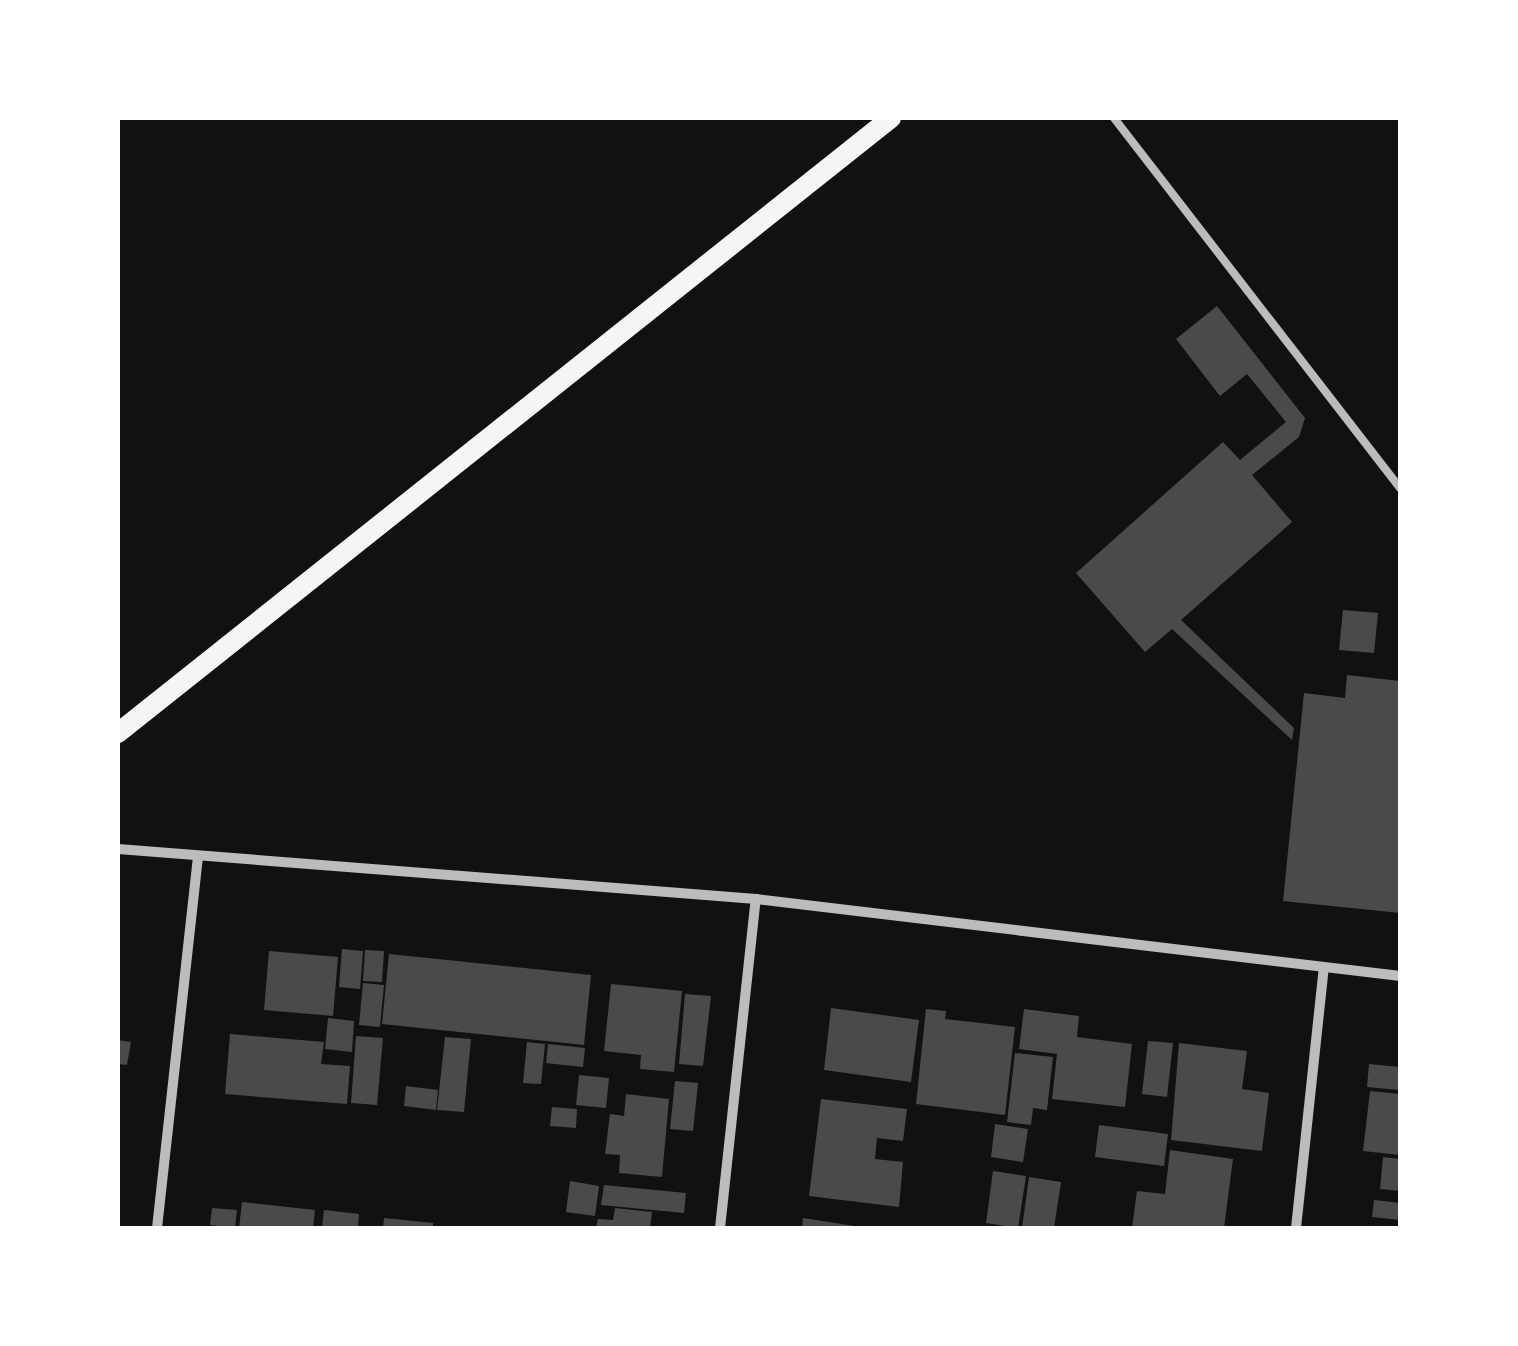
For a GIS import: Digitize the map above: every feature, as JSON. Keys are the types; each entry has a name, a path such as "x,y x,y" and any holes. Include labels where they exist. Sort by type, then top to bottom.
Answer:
{"main road":[{"path":"118,733 891,118"}],"street":[{"path":"118,849 756,899 1400,976"},
{"path":"156,1228 198,858"},
{"path":"720,1228 756,899"},
{"path":"1296,1228 1324,968"}],"lane":[{"path":"1114,118 1400,488"}],"building":[{"path":"1217,306 1305,418 1299,437 1252,475 1292,522 1181,620 1294,728 1292,740 1172,629 1145,652 1076,573 1223,442 1240,460 1286,422 1247,374 1220,396 1176,339"},
{"path":"1343,610 1378,613 1374,653 1339,650"},
{"path":"1347,675 1400,681 1400,913 1283,901 1304,693 1345,698"},
{"path":"342,949 363,951 360,989 339,987"},
{"path":"365,950 384,951 382,982 363,981"},
{"path":"269,951 338,957 333,1016 264,1010"},
{"path":"389,954 591,975 584,1045 382,1024"},
{"path":"363,983 384,985 380,1027 359,1025"},
{"path":"611,984 682,991 674,1072 640,1069 641,1055 604,1051"},
{"path":"685,994 711,996 703,1066 679,1064"},
{"path":"831,1008 919,1020 911,1082 824,1070"},
{"path":"926,1009 946,1011 945,1019 1015,1027 1005,1115 916,1104"},
{"path":"1024,1009 1079,1016 1077,1037 1132,1044 1125,1107 1052,1099 1057,1054 1019,1049"},
{"path":"328,1018 354,1021 352,1052 325,1049"},
{"path":"230,1034 324,1042 321,1064 350,1066 347,1104 225,1094"},
{"path":"356,1036 383,1038 377,1105 351,1103"},
{"path":"445,1037 471,1039 464,1112 437,1110"},
{"path":"118,1040 131,1042 127,1065 118,1064"},
{"path":"1148,1041 1173,1043 1167,1097 1142,1094"},
{"path":"527,1042 545,1044 541,1084 523,1083"},
{"path":"1179,1043 1247,1051 1242,1089 1269,1093 1262,1151 1171,1140"},
{"path":"548,1044 585,1048 583,1067 546,1063"},
{"path":"1015,1053 1053,1057 1047,1110 1033,1108 1031,1125 1007,1122"},
{"path":"1369,1064 1400,1067 1399,1090 1367,1087"},
{"path":"579,1075 609,1078 606,1108 576,1105"},
{"path":"675,1081 698,1083 693,1131 670,1129"},
{"path":"406,1086 438,1090 436,1110 404,1106"},
{"path":"1370,1091 1400,1094 1400,1155 1363,1151"},
{"path":"626,1094 669,1099 662,1177 619,1173 620,1155 605,1154 610,1114 624,1116"},
{"path":"821,1099 907,1109 903,1141 877,1138 875,1159 903,1162 899,1207 809,1196"},
{"path":"552,1107 577,1109 576,1128 550,1126"},
{"path":"995,1124 1028,1129 1023,1162 991,1157"},
{"path":"1099,1125 1168,1134 1164,1166 1095,1157"},
{"path":"1170,1150 1233,1159 1224,1228 1132,1228 1137,1191 1165,1194"},
{"path":"1383,1157 1400,1159 1400,1191 1380,1189"},
{"path":"993,1171 1026,1176 1018,1228 986,1223"},
{"path":"1029,1177 1061,1182 1054,1228 1022,1228"},
{"path":"570,1181 599,1186 595,1216 566,1212"},
{"path":"604,1185 686,1193 684,1213 601,1205"},
{"path":"1374,1200 1400,1203 1400,1220 1372,1217"},
{"path":"242,1202 315,1210 313,1228 239,1228"},
{"path":"212,1208 237,1210 235,1228 210,1225"},
{"path":"615,1208 652,1212 650,1228 596,1228 598,1219 613,1220"},
{"path":"324,1210 359,1214 358,1228 322,1228"},
{"path":"384,1218 433,1223 433,1228 383,1228"},
{"path":"803,1218 855,1226 855,1228 802,1228"}]}
